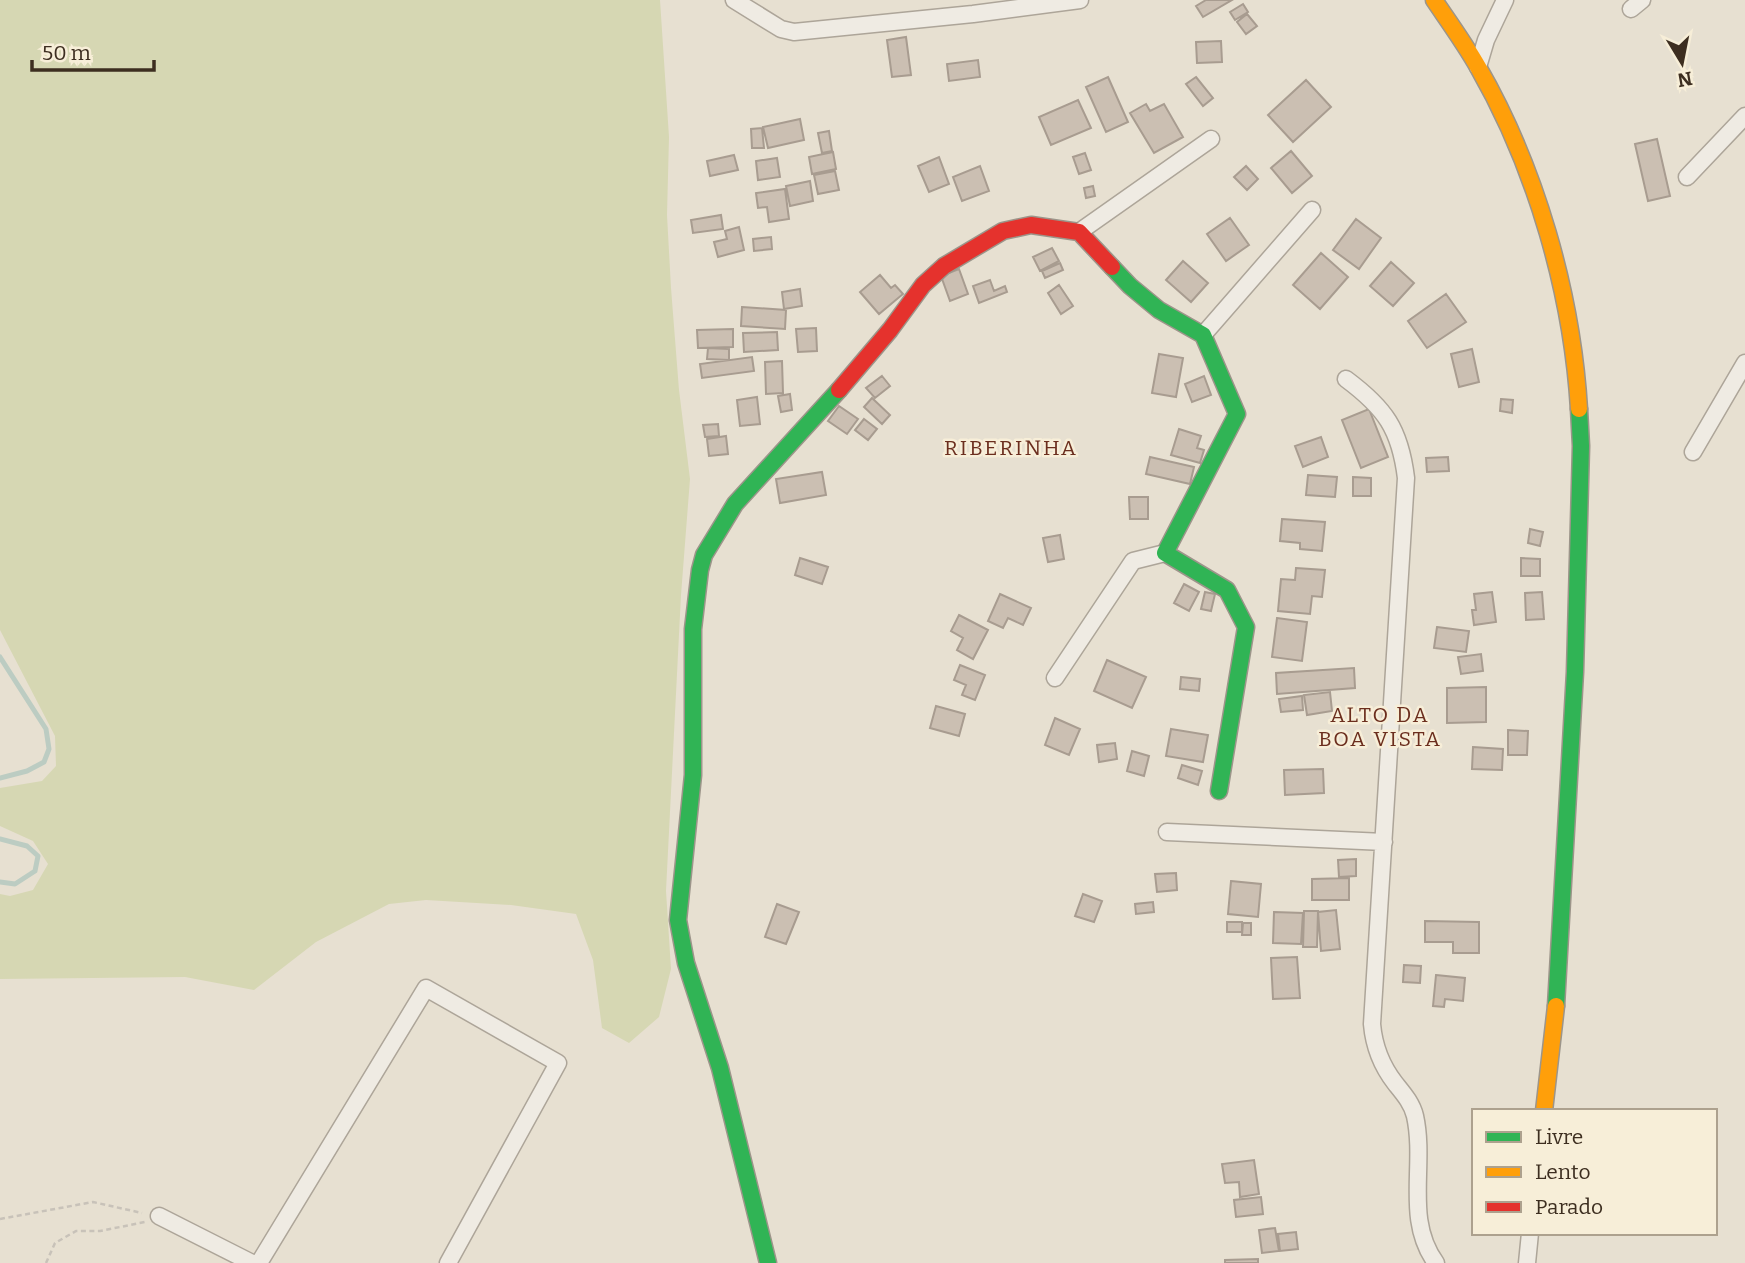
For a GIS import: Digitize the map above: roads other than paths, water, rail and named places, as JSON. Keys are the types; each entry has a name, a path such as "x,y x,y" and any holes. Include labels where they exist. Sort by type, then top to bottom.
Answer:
{"street":[{"path":"734,0 781,29 794,32 971,7 1080,0"},
{"path":"1434,0 1479,67 1516,140 1555,260 1571,336 1580,414 1581,476 1575,673 1556,994 1544,1109"},
{"path":"1479,67 1486,40 1505,0"},
{"path":"1687,177 1745,116"},
{"path":"1079,232 1211,139"},
{"path":"1203,335 1312,210"},
{"path":"768,1263 720,1068 686,963 678,920 693,775 693,629 704,555 735,504 814,419 890,330 923,285 944,266 1003,231 1031,225 1079,232 1130,286 1159,310 1203,335 1237,414 1165,553"},
{"path":"1693,452 1745,363"},
{"path":"1346,379 1370,397 1392,425 1399,441 1406,478 1372,998 1374,1044 1382,1064 1414,1112 1420,1151 1418,1215 1421,1235 1436,1263"},
{"path":"1055,678 1133,561 1165,553 1227,590 1246,627 1219,791"},
{"path":"1167,832 1384,842"},
{"path":"259,1263 426,988 558,1063 448,1263"},
{"path":"159,1216 252,1263"},
{"path":"1527,1263 1530,1235"}],"waterway":[{"path":"0,657 46,729 49,749 44,762 27,771 0,778"},
{"path":"0,839 27,846 38,856 35,871 15,884 0,882"}],"district":[{"name":"RIBERINHA","path":"1011,448"},
{"name":"ALTO DA BOA VISTA","path":"1380,727"}]}
